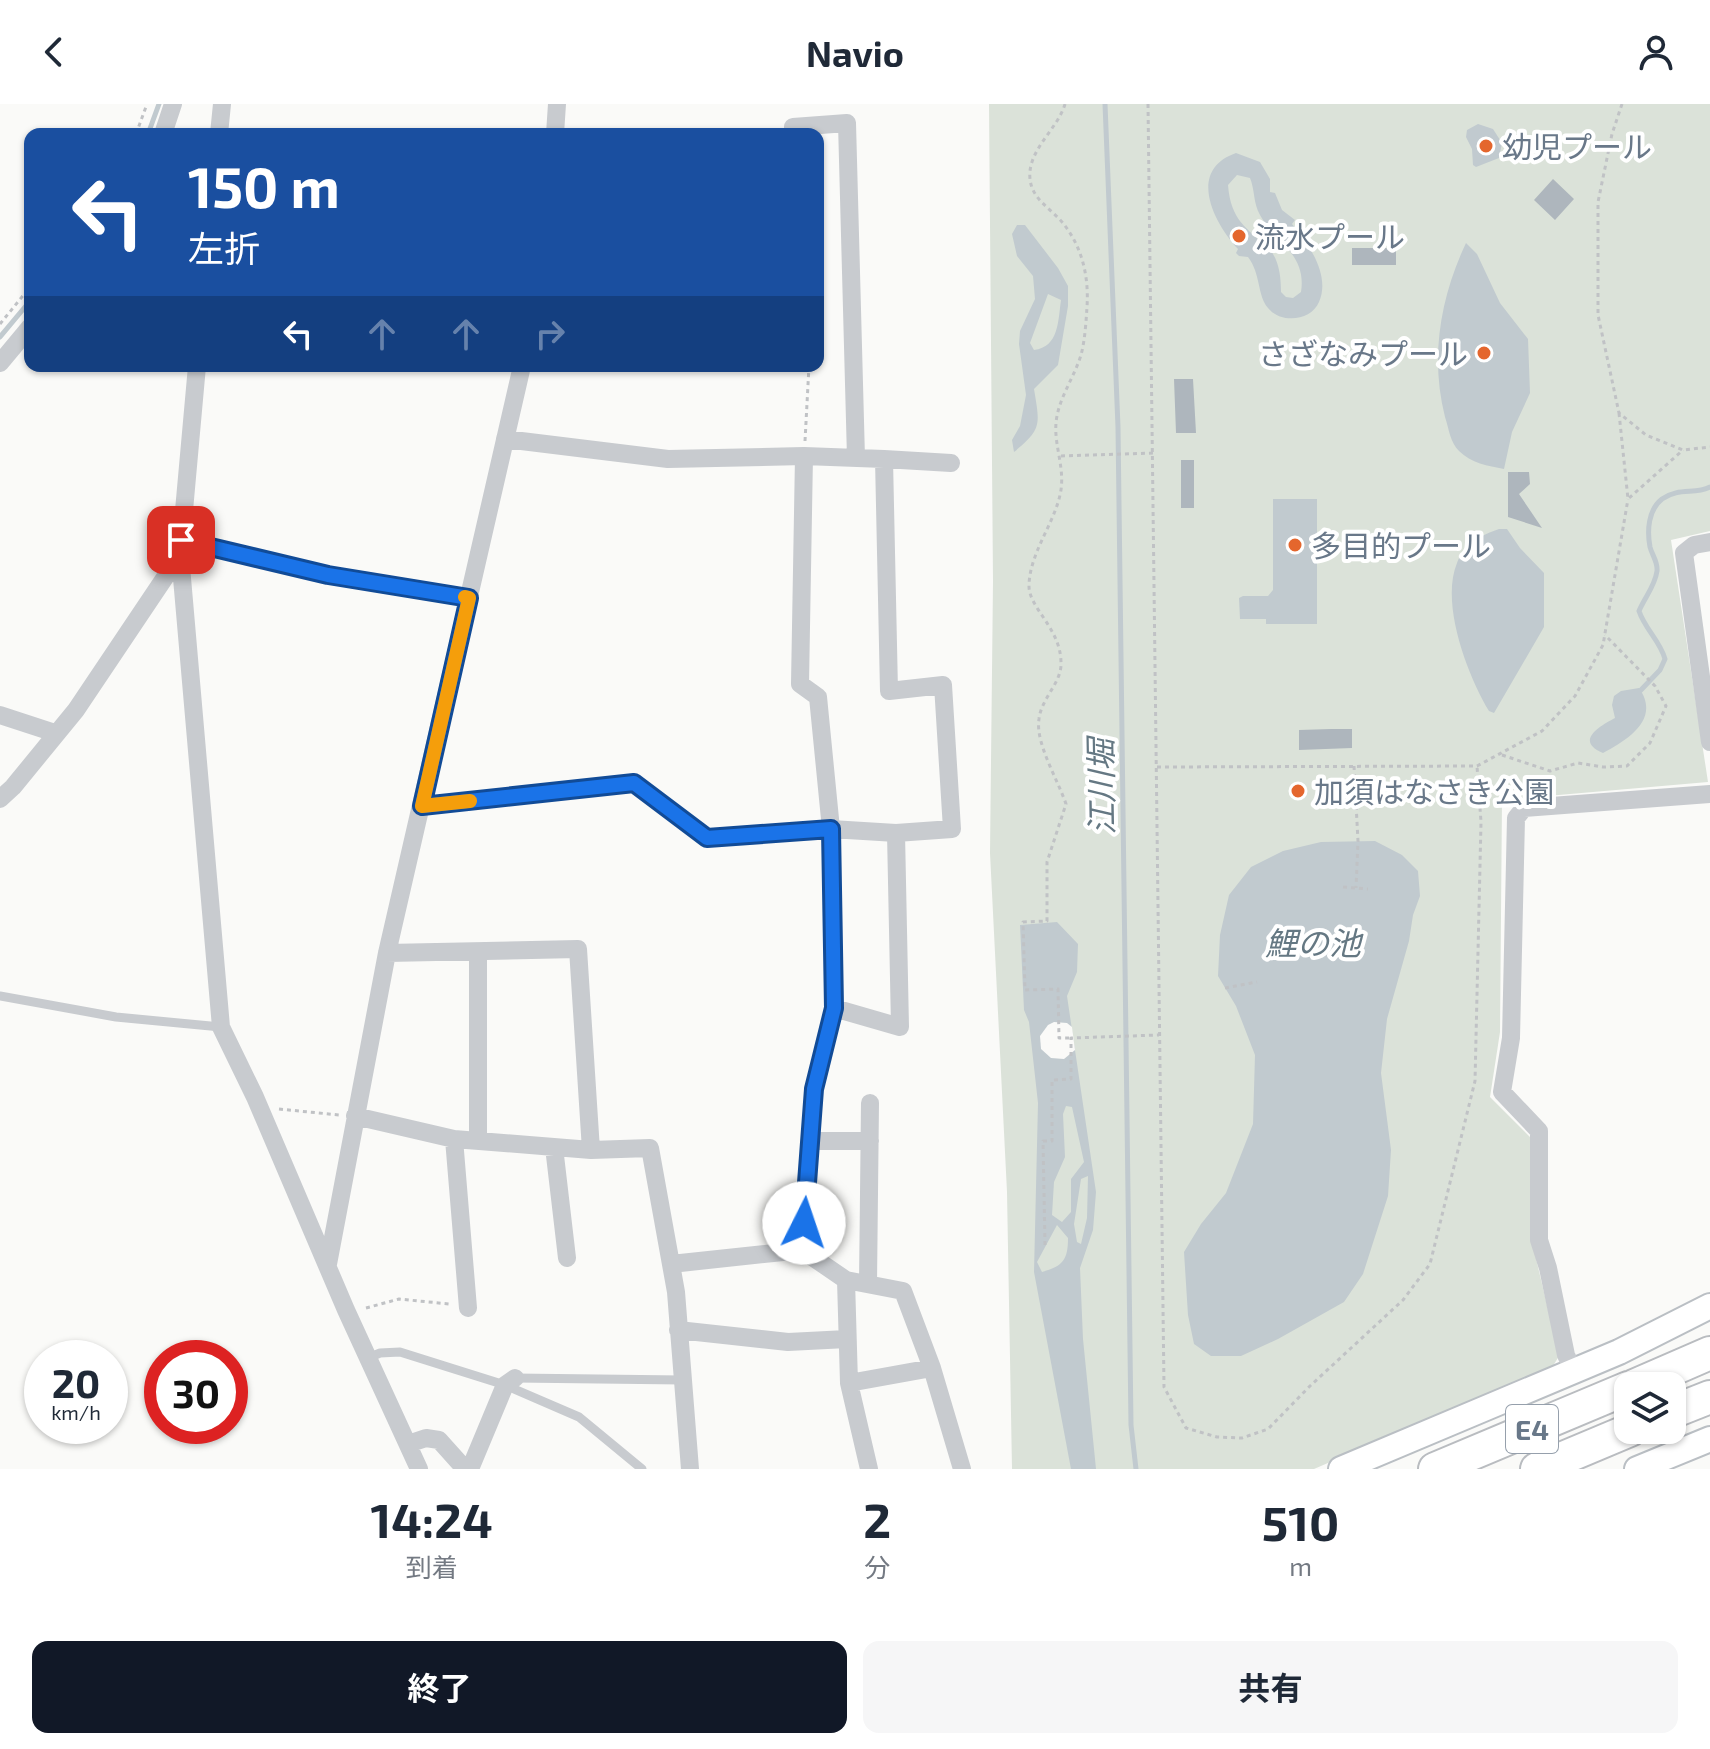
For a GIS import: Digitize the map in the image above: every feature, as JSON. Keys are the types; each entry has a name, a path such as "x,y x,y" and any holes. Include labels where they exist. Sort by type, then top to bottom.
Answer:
{"highway":[{"path":"1666,1372 1710,1353"},
{"name":"E4","path":"1435,1469 1614,1394"},
{"path":"1686,1406 1710,1397"},
{"name":"E4","path":"1537,1469 1614,1437"}],"street":[{"path":"165,128 173,104"},
{"path":"220,128 222,104"},
{"path":"555,128 557,104"},
{"path":"793,127 847,123 856,458"},
{"path":"0,363 24,334"},
{"path":"196,372 180,548 221,1027 419,1469"},
{"path":"328,1264 387,953 521,372"},
{"path":"505,439 668,459 804,456 951,463"},
{"path":"802,1250 814,1089 834,1008 831,829 818,697 800,684 804,456"},
{"path":"422,806 634,783 707,838 831,829 896,833 952,829 943,685 889,691 884,459"},
{"path":"1710,542 1694,545 1684,553 1706,683 1710,742"},
{"path":"180,548 469,598"},
{"path":"0,799 76,710 180,548"},
{"path":"0,715 55,733"},
{"path":"1574,1372 1566,1355 1539,1240 1539,1131 1502,1092 1511,1038 1516,818 1524,808 1710,794"},
{"path":"834,1008 900,1027 896,833"},
{"path":"387,953 578,949 591,1150"},
{"path":"478,952 478,1141"},
{"path":"868,1284 870,1103"},
{"path":"355,1116 454,1139 591,1150 650,1148 671,1264 690,1469"},
{"path":"454,1139 468,1308"},
{"path":"810,1141 870,1141"},
{"path":"554,1147 567,1258"},
{"path":"671,1264 802,1250 846,1280 903,1291 932,1368 962,1469"},
{"path":"846,1280 849,1383 869,1469"},
{"path":"1341,1469 1574,1372 1710,1306"},
{"path":"678,1330 788,1342 847,1339"},
{"path":"849,1383 932,1368"},
{"path":"408,1444 426,1438 439,1440 468,1469 510,1382"},
{"path":"1637,1469 1710,1439"}],"lane":[{"path":"0,996 116,1017 221,1027"},
{"path":"368,1358 380,1353 400,1352 510,1382 579,1417 642,1469"},
{"path":"510,1382 682,1380"}],"path":[{"path":"138,128 147,104"},
{"path":"1065,104 1055,126 1036,151 1030,179 1039,200 1060,220 1076,242 1084,265 1088,304 1082,353 1056,425 1061,456 1060,495 1035,559 1029,589 1061,648 1061,671 1039,718 1040,740 1066,804 1047,862 1047,921 1023,922 1025,990 1058,989 1059,1038 1159,1035"},
{"path":"1148,104 1164,1387 1186,1428 1217,1437 1242,1438 1268,1429 1403,1300 1430,1264 1475,1081 1481,822 1477,766"},
{"path":"1157,767 1477,766 1542,731 1575,696 1603,645 1628,499 1619,413 1598,315 1598,202 1612,134 1622,104"},
{"path":"0,324 24,294"},
{"path":"804,456 809,372"},
{"path":"1619,413 1646,435 1683,450 1710,447"},
{"path":"1628,499 1683,450"},
{"path":"1061,456 1154,453"},
{"path":"1502,755 1550,771 1578,763 1603,767 1627,766 1650,743 1666,706 1655,686 1605,635"},
{"path":"1354,766 1358,841 1356,888"},
{"path":"1343,887 1368,889"},
{"path":"1225,988 1257,982"},
{"path":"1045,1245 1043,1141 1052,1141 1052,1080 1071,1079 1072,1038"},
{"path":"259,1107 355,1116"},
{"path":"346,1310 399,1299 468,1308"}],"shaded area":[{"name":"加須はなさき公園","path":"989,104 1710,104 1710,531 1671,540 1708,782 1502,800 1500,1032 1490,1097 1531,1138 1534,1250 1559,1356 1553,1366 1314,1469 1012,1469 1007,1192 990,853 993,581"}],"water":[{"name":"幼児プール","path":"1478,124 1493,129 1502,143 1499,158 1476,167 1466,137 1467,130"},
{"name":"流水プール","path":"1236,153 1260,162 1270,179 1270,192 1275,193 1282,210 1295,220 1292,224 1311,250 1322,281 1319,302 1309,313 1288,318 1274,313 1262,297 1248,257 1236,253 1238,249 1220,225 1209,197 1212,171 1221,161","holes":["1237,175 1250,178 1260,215 1295,258 1299,268 1301,292 1293,298 1281,292 1279,269 1272,253 1241,222 1232,207 1228,185"]},
{"path":"1017,225 1025,225 1068,286 1068,306 1058,365 1034,389 1037,425 1030,438 1014,452 1012,440 1020,426 1026,395 1020,331 1035,299 1033,276 1017,256 1012,234","holes":["1048,294 1061,300 1053,338 1042,348 1034,350 1030,343"]},
{"name":"さざなみプール","path":"1466,243 1477,254 1500,303 1528,339 1530,393 1512,432 1504,469 1474,461 1459,451 1450,435 1441,395 1438,373 1440,328 1450,285"},
{"name":"多目的プール","path":"1273,499 1317,499 1317,624 1266,624 1266,619 1240,619 1239,598 1268,596 1273,590"},
{"path":"1507,529 1544,573 1544,627 1494,713 1489,711 1465,660 1452,598 1457,563 1464,551 1480,537"},
{"path":"1639,688 1646,709 1639,727 1603,753 1595,748 1591,744 1592,734 1615,718 1612,705 1614,696 1621,691"},
{"name":"鯉の池","path":"1375,841 1402,855 1418,871 1420,896 1387,1019 1381,1073 1391,1150 1388,1196 1363,1274 1344,1302 1241,1356 1211,1356 1194,1344 1188,1315 1184,1252 1226,1193 1253,1124 1255,1055 1236,1006 1218,976 1220,935 1229,895 1251,867 1283,851 1321,842"},
{"path":"1057,922 1078,944 1077,972 1067,996 1096,1192 1093,1230 1080,1268 1083,1339 1096,1469 1071,1469 1034,1272 1038,1103 1029,1022 1024,1010 1020,925","holes":["1066,1106 1072,1107 1084,1162 1071,1179 1071,1212 1062,1222 1052,1215 1054,1182 1065,1157 1063,1114","1088,1176 1087,1218 1081,1244 1077,1242 1074,1224 1081,1179","1057,1225 1068,1238 1063,1261 1042,1272 1037,1262"]}],"pier":[{"path":"1054,1022 1067,1023 1072,1027 1075,1050 1064,1059 1051,1058 1041,1049 1040,1036"}],"building":[{"path":"1553,179 1574,199 1555,220 1534,200"},
{"path":"1352,248 1396,248 1396,265 1352,265"},
{"path":"1174,379 1193,379 1196,433 1176,433"},
{"path":"1181,460 1194,460 1194,508 1181,508"},
{"path":"1508,472 1529,472 1530,484 1519,494 1542,528 1508,517"},
{"path":"1352,729 1352,748 1299,750 1299,730"}],"waterway":[{"path":"150,128 159,104"},
{"name":"江川堀","path":"1105,104 1118,427 1131,1425 1136,1469"},
{"path":"0,337 24,308"},
{"path":"1640,691 1660,670 1665,659 1639,611 1657,571 1649,541 1651,515 1657,504 1668,495 1710,487"}],"slow traffic":[{"path":"465,597 469,598 422,806 470,801"}],"place":[{"name":"幼児プール","path":"1486,146"},
{"name":"流水プール","path":"1239,236"},
{"name":"さざなみプール","path":"1484,353"},
{"name":"多目的プール","path":"1295,545"},
{"name":"加須はなさき公園","path":"1298,791"}],"route":[{"path":"181,540 328,575 469,598 422,806 634,783 707,838 831,829 834,1008 814,1089 804,1223"}]}
